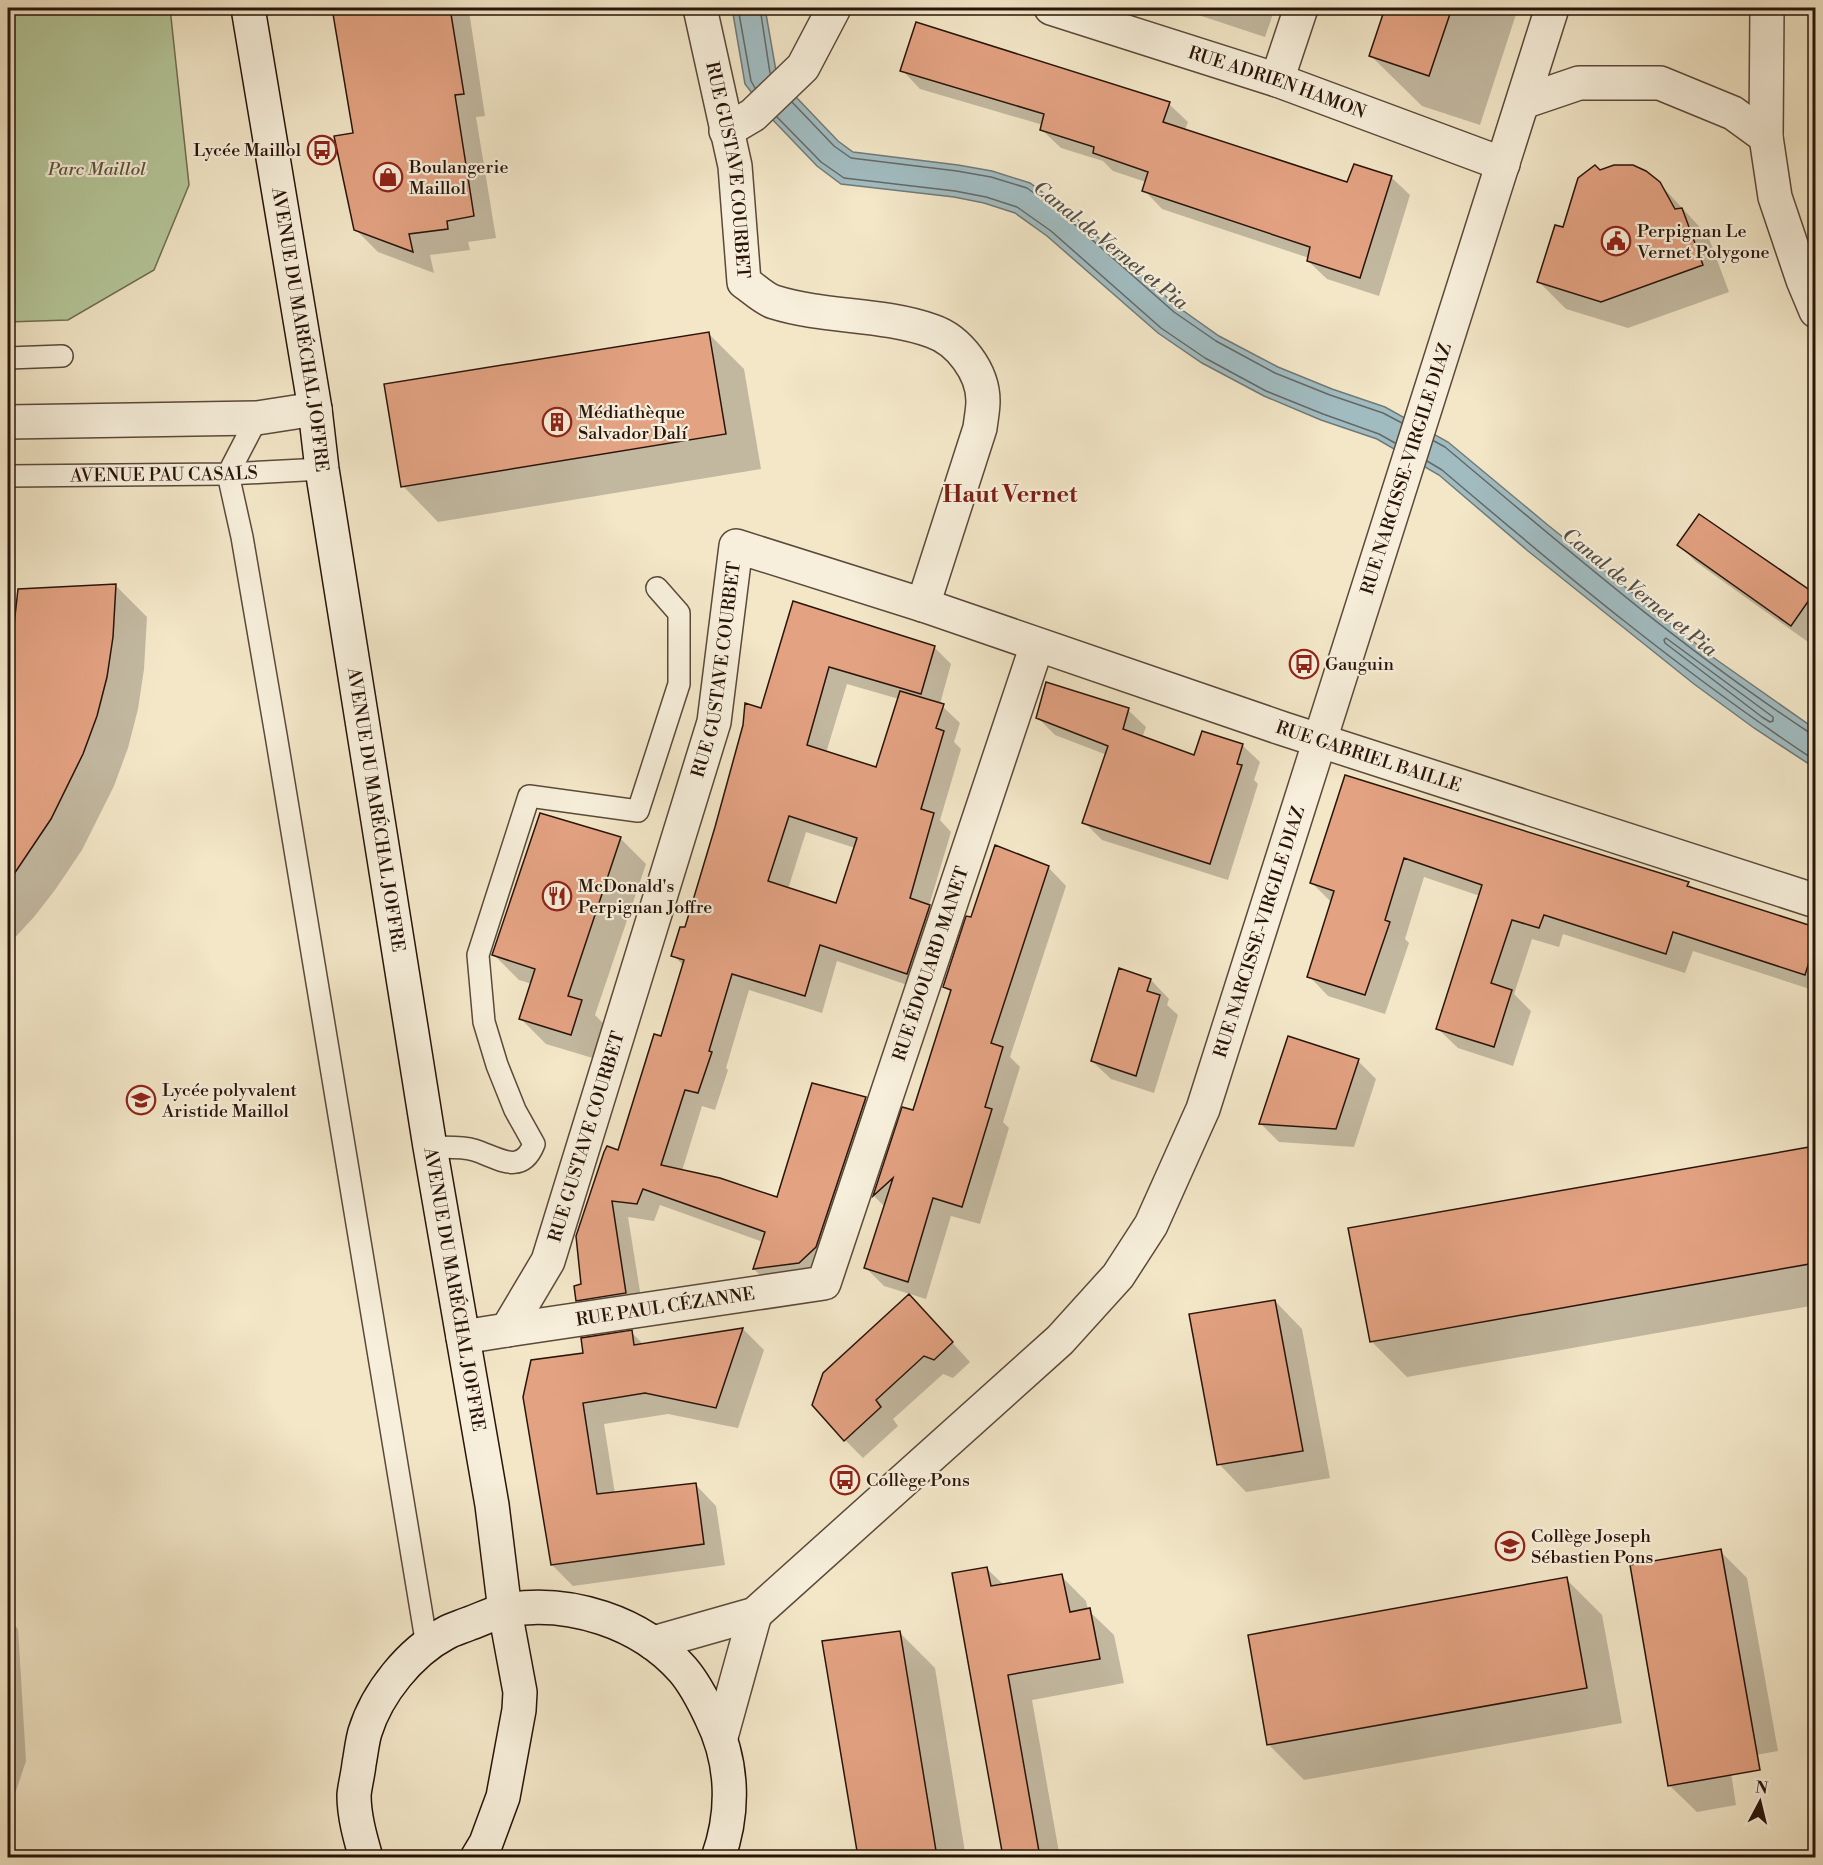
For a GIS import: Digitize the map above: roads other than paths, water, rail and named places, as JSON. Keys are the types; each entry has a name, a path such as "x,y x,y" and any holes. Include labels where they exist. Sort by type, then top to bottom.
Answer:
{"street":[{"name":"AVENUE DU MARÉCHAL JOFFRE","path":"249,8 315,409 322,469 430,1147 495,1522 505,1611 520,1692 519,1710 502,1797 486,1844 477,1857"},
{"name":"RUE GUSTAVE COURBET","path":"507,1330 548,1261 714,722 736,546 923,605 980,428 983,399 976,371 961,349 934,331 898,323 810,310 772,301 744,282 735,166 740,123 700,8"},
{"path":"740,123 803,67 834,8"},
{"name":"RUE ADRIEN HAMON","path":"1051,8 1277,80 1503,164"},
{"path":"1277,80 1301,8"},
{"name":"RUE NARCISSE-VIRGILE DIAZ","path":"653,1643 755,1614 1060,1340 1118,1276 1145,1234 1203,1109 1552,8"},
{"path":"1767,8 1766,137 1775,197 1815,311"},
{"path":"1522,102 1579,83 1660,83 1733,113 1766,137"},
{"path":"8,422 257,418 315,409"},
{"name":"RUE GABRIEL BAILLE","path":"923,605 1320,740 1815,901"},
{"name":"RUE ÉDOUARD MANET","path":"824,1283 1037,645"},
{"name":"RUE PAUL CÉZANNE","path":"507,1330 824,1283"},
{"path":"463,1337 507,1330"},
{"path":"366,1857 358,1828 354,1795 365,1732 379,1702 397,1674 427,1646 447,1632 505,1611 544,1607 599,1616 614,1621 653,1643 682,1669 699,1691 721,1737 729,1771 730,1804 724,1841 718,1857"},
{"path":"721,1737 755,1614"}],"lane":[{"path":"8,358 62,356"},
{"path":"257,418 228,474 242,537 274,723 427,1646"},
{"name":"AVENUE PAU CASALS","path":"8,476 228,474 322,469"},
{"path":"430,1147 473,1150 499,1161 518,1162 529,1156 534,1144 514,1110 484,1022 478,956 529,796 638,811 679,684 679,613 657,588"}],"water":[{"path":"732,8 765,8 776,71 796,97 838,141 853,152 958,165 992,171 1030,183 1068,211 1178,307 1219,336 1278,367 1385,407 1448,442 1714,658 1815,729 1815,768 1754,728 1694,684 1528,551 1439,475 1377,439 1321,420 1264,396 1202,363 1158,333 1047,236 1015,213 984,203 954,197 841,184 817,166 771,118 745,84"}],"place":[{"name":"Lycée Maillol","path":"322,150"},
{"name":"Boulangerie Maillol","path":"388,177"},
{"name":"Perpignan Le Vernet Polygone","path":"1616,241"},
{"name":"Médiathèque Salvador Dalí","path":"557,422"},
{"name":"Gauguin","path":"1304,664"},
{"name":"McDonald's Perpignan Joffre","path":"557,896"},
{"name":"Lycée polyvalent Aristide Maillol","path":"141,1100"},
{"name":"Collège Pons","path":"845,1480"},
{"name":"Collège Joseph Sébastien Pons","path":"1510,1546"}],"district":[{"name":"Haut Vernet","path":"1010,495"}],"park label":[{"name":"Parc Maillol","path":"97,169"}],"water label":[{"name":"Canal de Vernet et Pia","path":"1110,246"},
{"name":"Canal de Vernet et Pia","path":"1639,593"}]}
